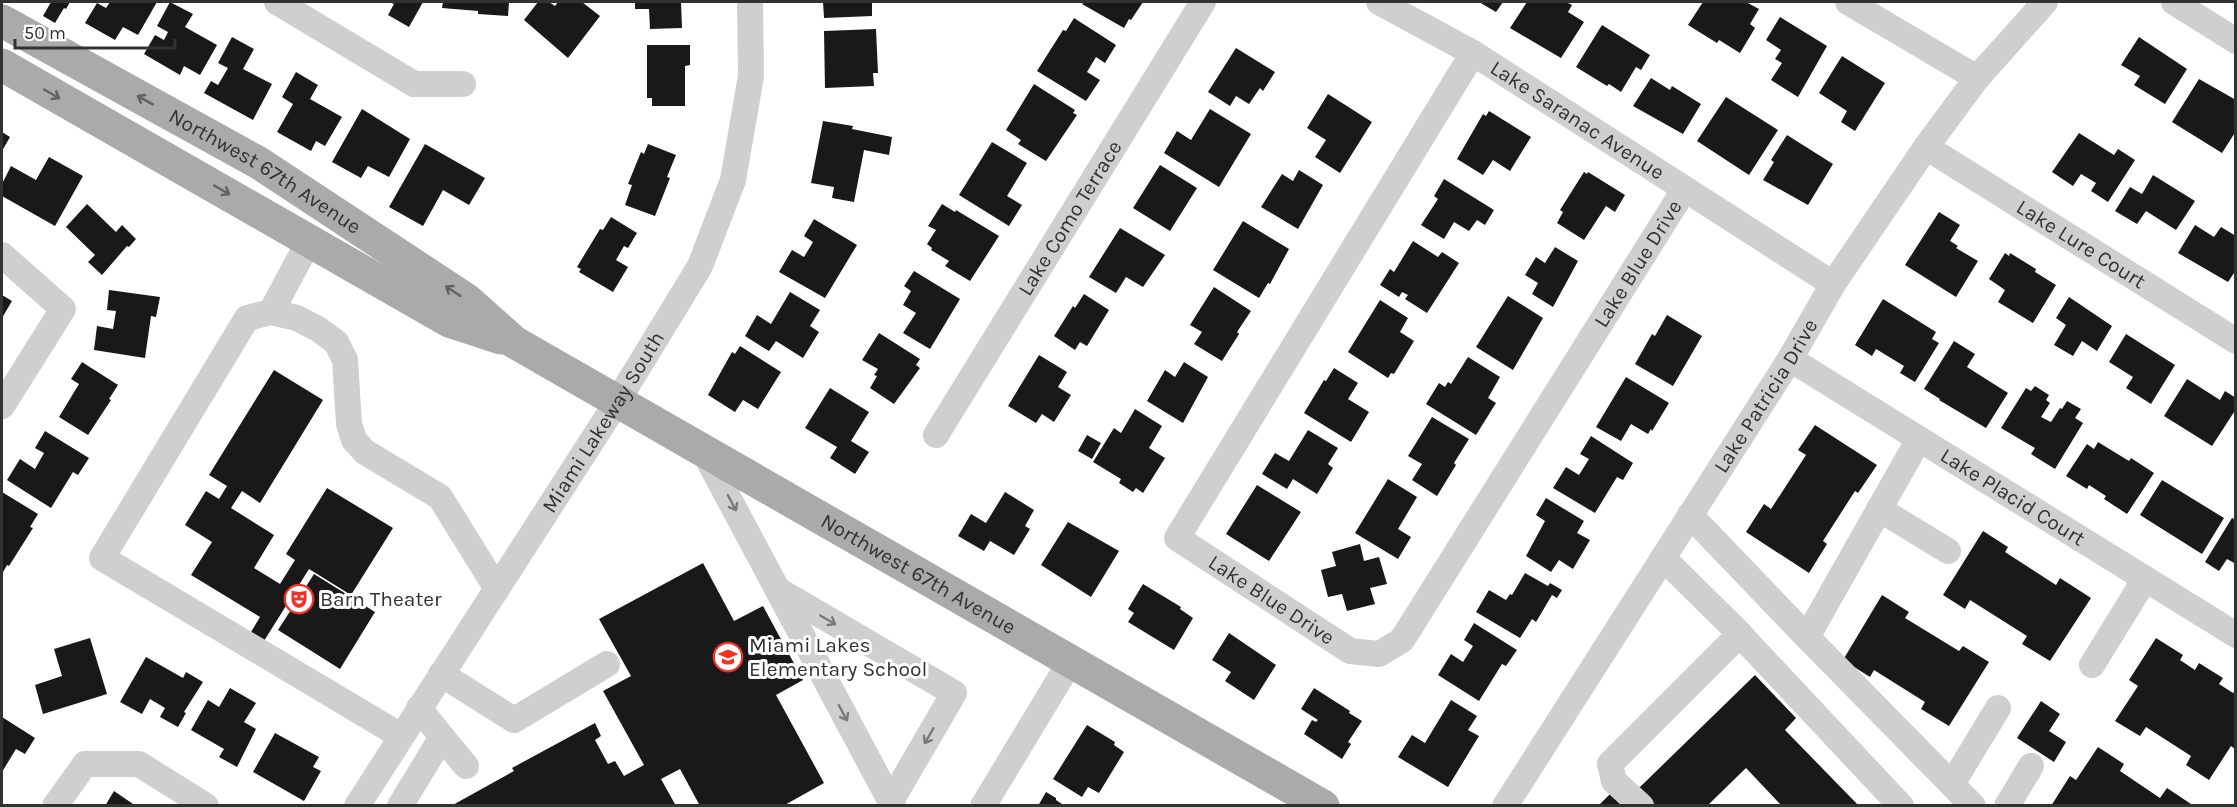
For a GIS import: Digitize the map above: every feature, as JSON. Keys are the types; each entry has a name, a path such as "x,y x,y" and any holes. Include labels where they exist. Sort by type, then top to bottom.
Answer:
{"main road":[{"name":"Northwest 67th Avenue","path":"2,21 259,163 467,300 514,342 1323,806"},
{"name":"Northwest 67th Avenue","path":"2,65 449,321 514,342"}],"street":[{"path":"277,2 414,84 463,84"},
{"name":"Miami Lakeway South","path":"357,806 617,402 700,266 733,180 751,76 750,2"},
{"name":"Lake Como Terrace","path":"936,435 1203,2"},
{"name":"Lake Saranac Avenue","path":"1379,2 1473,53 1833,284"},
{"path":"1848,2 1977,78"},
{"name":"Lake Patricia Drive","path":"1505,806 1790,359 1833,284 1926,147 1977,78 2045,2"},
{"path":"2174,2 2235,41"},
{"name":"Lake Blue Drive","path":"1473,53 1177,538 1350,651 1379,654 1402,640 1684,190"},
{"name":"Lake Lure Court","path":"1926,147 2235,341"},
{"path":"272,312 309,240"},
{"path":"2,255 63,309 2,406"},
{"path":"401,736 102,558 247,318 272,312 297,318 318,328 336,342 345,360 349,424 354,440 365,452 440,497 497,589"},
{"name":"Lake Placid Court","path":"1790,359 2235,635"},
{"path":"1807,637 1919,439"},
{"path":"704,452 892,803"},
{"path":"1879,509 1948,551"},
{"path":"1690,514 1973,806"},
{"path":"1663,558 1740,634 1901,806"},
{"path":"2092,665 2145,579"},
{"path":"777,590 954,693 892,803"},
{"path":"1641,806 1614,781 1610,764 1740,634"},
{"path":"983,806 1070,662"},
{"path":"441,674 514,720 607,664"},
{"path":"419,708 466,766"},
{"path":"1952,784 1998,708"},
{"path":"400,806 442,737"},
{"path":"55,806 85,764 139,764 206,806"},
{"path":"2007,806 2031,766"}],"building":[{"path":"51,2 70,2 55,23 43,16"},
{"path":"110,2 157,2 138,35 123,27 115,40 85,23 97,3 106,8"},
{"path":"170,2 193,14 185,27 217,45 200,75 184,66 180,75 144,54 155,35 164,40 168,32 157,26"},
{"path":"389,2 423,2 409,27 388,15 394,4"},
{"path":"443,2 509,2 508,16 442,8"},
{"path":"538,2 549,2 555,6 558,2 582,2 600,16 568,58 524,20"},
{"path":"635,2 681,2 682,28 650,29 649,9 635,9"},
{"path":"823,2 872,2 872,16 824,18"},
{"path":"1084,2 1143,2 1124,28 1082,4"},
{"path":"1479,2 1503,2 1496,12"},
{"path":"1527,2 1566,2 1572,5 1568,12 1584,22 1561,58 1510,28"},
{"path":"1703,2 1746,2 1759,9 1750,24 1755,28 1740,53 1719,40 1717,43 1688,25"},
{"path":"1780,17 1827,46 1798,97 1771,80 1782,63 1775,59 1781,50 1766,40"},
{"path":"1074,18 1116,45 1105,63 1096,57 1087,72 1100,80 1086,101 1037,71 1063,30 1066,31"},
{"path":"1602,25 1650,55 1641,70 1636,67 1621,92 1576,67"},
{"path":"876,29 878,73 873,73 874,86 825,88 824,31"},
{"path":"232,37 254,49 243,69 272,84 253,120 204,93 211,81 218,85 228,68 218,63"},
{"path":"2139,37 2187,69 2165,104 2134,85 2140,76 2121,65"},
{"path":"647,45 690,45 690,65 685,66 685,106 652,106 652,98 647,98"},
{"path":"1236,48 1275,72 1263,91 1260,88 1249,104 1236,96 1230,106 1208,92"},
{"path":"1842,56 1885,83 1855,131 1841,122 1847,111 1819,93"},
{"path":"296,72 318,85 310,99 342,117 325,146 316,141 311,151 277,132 293,104 282,97"},
{"path":"1651,78 1670,90 1672,86 1701,104 1683,134 1633,106"},
{"path":"2199,79 2236,100 2236,131 2222,153 2172,122"},
{"path":"1034,84 1075,110 1073,113 1077,115 1046,161 1018,144 1021,140 1006,130"},
{"path":"1328,94 1372,122 1340,173 1315,157 1326,140 1307,128"},
{"path":"1726,97 1778,130 1749,175 1697,141"},
{"path":"362,109 410,139 389,177 368,166 361,178 332,162"},
{"path":"1210,109 1251,134 1219,187 1164,153 1177,131 1191,140"},
{"path":"1489,111 1531,137 1510,171 1493,160 1483,175 1457,159 1483,114 1486,116"},
{"path":"823,121 853,126 852,129 892,137 889,155 864,150 854,202 832,198 834,187 811,183"},
{"path":"2,132 10,137 2,151"},
{"path":"2079,133 2114,155 2118,149 2135,160 2108,202 2091,191 2096,183 2081,174 2073,186 2052,172"},
{"path":"1787,135 1833,164 1808,205 1763,180 1774,162 1771,160"},
{"path":"992,142 1027,163 1007,196 1022,205 1009,226 959,195"},
{"path":"425,144 485,178 469,205 443,190 423,226 389,207"},
{"path":"648,144 676,155 667,177 670,178 655,216 625,205 632,185 628,184 641,152 644,154"},
{"path":"49,157 83,176 55,226 2,196 2,184 11,166 36,180"},
{"path":"1160,165 1197,188 1170,231 1133,208"},
{"path":"1299,170 1323,185 1298,229 1261,207 1282,174 1293,181"},
{"path":"1584,172 1587,174 1588,172 1625,195 1615,212 1606,206 1584,240 1557,223 1563,212 1560,210"},
{"path":"2153,175 2195,201 2176,230 2146,211 2137,224 2115,211 2130,187 2142,194"},
{"path":"1444,179 1494,210 1485,225 1477,220 1469,231 1454,222 1444,239 1421,225 1438,199 1434,196"},
{"path":"87,204 116,232 122,225 136,239 102,275 88,262 95,255 66,227"},
{"path":"942,204 999,236 970,281 945,266 949,261 931,250 932,248 927,244 936,230 928,226"},
{"path":"1939,212 1960,225 1950,241 1958,246 1956,248 1978,261 1956,297 1905,265"},
{"path":"611,217 637,233 628,248 624,246 616,260 628,267 613,292 579,272 581,269 577,267 600,229 603,230"},
{"path":"814,219 857,245 825,298 779,272 792,250 804,257 813,242 804,236"},
{"path":"1243,221 1289,249 1270,284 1268,283 1259,298 1213,270"},
{"path":"2195,225 2214,237 2221,227 2236,236 2236,270 2228,282 2178,253"},
{"path":"1120,228 1165,255 1143,287 1126,277 1116,293 1089,277"},
{"path":"1413,241 1438,257 1442,252 1459,263 1427,313 1405,299 1408,295 1402,292 1399,297 1380,285 1390,269 1394,272"},
{"path":"1555,247 1578,261 1553,307 1532,294 1538,283 1525,275 1536,257 1545,263"},
{"path":"2005,253 2009,256 2010,253 2036,269 2035,272 2056,285 2033,323 1998,302 2005,290 1989,279"},
{"path":"914,271 960,299 930,349 903,333 916,313 903,305 911,291 904,286"},
{"path":"1214,287 1251,311 1222,361 1194,344 1202,332 1190,325"},
{"path":"109,290 160,297 156,317 151,316 145,358 94,350 97,326 113,329 116,311 107,310"},
{"path":"790,292 820,310 810,326 819,332 803,358 776,341 769,351 745,336 757,315 771,324"},
{"path":"1084,294 1109,310 1087,346 1080,342 1075,350 1054,336 1073,306 1075,308"},
{"path":"2,295 12,301 2,318"},
{"path":"1508,296 1543,318 1513,370 1476,347"},
{"path":"2069,297 2112,326 2097,351 2082,341 2073,356 2054,345 2066,325 2056,318"},
{"path":"1883,299 1936,332 1932,339 1939,343 1915,382 1900,373 1904,366 1876,349 1872,356 1855,345"},
{"path":"1380,300 1408,318 1400,332 1414,341 1394,374 1391,373 1388,378 1348,352"},
{"path":"1667,315 1702,336 1673,386 1635,364 1652,334 1655,336"},
{"path":"879,333 920,359 916,365 920,368 894,404 870,388 878,369 862,360"},
{"path":"2126,334 2175,365 2151,404 2126,388 2133,377 2109,362"},
{"path":"1954,341 1975,354 1967,367 2008,393 1986,428 1924,389"},
{"path":"740,346 781,372 758,409 743,400 735,412 708,395 732,352 735,354"},
{"path":"1039,355 1067,372 1058,387 1071,395 1054,422 1042,414 1036,423 1008,406"},
{"path":"1468,357 1500,377 1488,398 1496,403 1476,435 1426,404 1439,383 1445,387 1448,382 1451,384"},
{"path":"82,362 118,385 88,435 59,417 79,384 71,379"},
{"path":"1184,362 1208,377 1183,423 1147,401 1165,370 1175,377"},
{"path":"1334,368 1358,383 1348,399 1369,412 1351,442 1304,413"},
{"path":"274,370 323,400 260,503 242,491 231,508 274,535 254,568 280,584 295,560 286,554 327,488 393,528 351,595 309,569 264,641 251,632 260,617 191,575 212,542 185,525 206,491 219,499 227,486 209,475"},
{"path":"1626,377 1669,403 1652,431 1651,429 1648,434 1631,424 1621,441 1596,427"},
{"path":"2187,379 2220,400 2225,391 2236,398 2236,409 2212,446 2164,416"},
{"path":"2035,386 2049,395 2046,400 2050,403 2041,417 2051,422 2067,401 2081,409 2075,418 2083,423 2055,469 2031,454 2035,448 2001,428 2026,388 2031,391"},
{"path":"830,388 869,412 851,441 869,452 855,474 830,458 837,447 805,428"},
{"path":"1135,409 1162,426 1149,448 1165,458 1143,493 1136,488 1133,492 1119,483 1121,479 1093,462 1114,428 1121,433"},
{"path":"1432,417 1469,439 1437,496 1412,480 1422,464 1408,456"},
{"path":"1815,425 1877,465 1858,493 1855,491 1823,541 1827,544 1809,573 1746,532 1764,504 1771,509 1806,455 1798,450"},
{"path":"1308,430 1338,448 1328,464 1333,468 1317,494 1293,479 1287,489 1262,474 1275,453 1289,461"},
{"path":"45,431 89,458 78,475 73,472 51,508 7,480 20,459 35,469 44,453 35,448"},
{"path":"1087,435 1101,443 1092,459 1078,451"},
{"path":"1591,436 1633,463 1623,480 1617,477 1595,513 1553,488 1566,467 1579,475 1589,459 1580,454"},
{"path":"2098,442 2129,461 2131,458 2154,473 2127,514 2104,499 2106,496 2089,485 2087,489 2066,476 2087,444 2094,449"},
{"path":"1388,479 1417,497 1398,529 1411,537 1398,559 1355,533"},
{"path":"2162,480 2224,518 2202,554 2140,515"},
{"path":"1257,485 1301,512 1269,561 1226,534"},
{"path":"2,492 38,514 30,527 33,528 2,574"},
{"path":"1005,492 1034,510 1025,526 1030,529 1014,555 990,541 984,551 958,536 971,514 986,523"},
{"path":"1546,498 1584,521 1577,533 1590,540 1573,569 1559,560 1551,572 1526,556 1545,521 1536,515"},
{"path":"2232,518 2236,520 2236,564 2227,559 2219,571 2205,562"},
{"path":"1068,522 1119,551 1091,597 1041,565"},
{"path":"1983,531 2008,547 2005,552 2056,585 2060,578 2091,598 2050,661 2022,644 2027,636 1970,600 1965,609 1943,595"},
{"path":"1360,544 1364,561 1379,557 1387,584 1370,588 1375,604 1347,611 1342,594 1328,597 1321,570 1336,566 1332,552"},
{"path":"703,563 734,621 763,606 803,680 776,695 824,783 783,806 700,806 680,769 661,779 676,806 451,806 514,771 512,768 595,723 601,736 595,740 608,764 615,761 624,776 644,765 603,691 631,676 599,619"},
{"path":"1525,573 1548,586 1550,583 1562,590 1557,598 1552,595 1536,622 1532,619 1520,638 1476,612 1489,590 1506,600 1510,594 1512,595"},
{"path":"314,574 375,612 340,669 278,630"},
{"path":"1143,584 1181,607 1180,609 1193,618 1174,650 1128,622 1134,613 1128,609"},
{"path":"1882,595 1909,612 1905,618 1959,651 1963,646 1989,662 1949,726 1921,709 1925,702 1874,670 1870,677 1843,660"},
{"path":"1474,623 1517,650 1506,666 1502,664 1479,701 1438,675 1451,654 1463,662 1473,646 1464,640"},
{"path":"1229,633 1276,665 1254,700 1225,681 1231,672 1212,660"},
{"path":"90,638 107,694 43,714 35,685 62,676 54,649"},
{"path":"2156,638 2183,655 2180,660 2195,670 2199,663 2223,678 2219,684 2233,693 2236,689 2236,750 2231,746 2209,780 2186,765 2191,756 2146,727 2140,736 2115,721 2138,686 2129,680"},
{"path":"146,657 183,678 186,672 203,682 184,712 186,713 178,727 160,717 165,708 150,699 142,714 120,702"},
{"path":"1755,675 1796,718 1785,730 1859,806 1782,806 1746,768 1707,806 1656,806 1639,788"},
{"path":"230,688 256,703 244,722 256,729 237,767 219,757 224,749 191,730 208,700 219,707"},
{"path":"1314,688 1362,721 1348,742 1351,744 1342,759 1304,734 1312,720 1316,722 1318,720 1301,709"},
{"path":"1451,700 1477,716 1468,730 1479,736 1448,787 1398,757 1412,735 1425,743"},
{"path":"2041,701 2060,714 2049,731 2066,742 2054,762 2017,738"},
{"path":"2,717 35,738 25,754 16,749 2,772"},
{"path":"1087,725 1115,742 1114,745 1124,752 1099,793 1088,787 1082,797 1053,779"},
{"path":"275,733 319,757 313,767 321,771 304,801 253,772"},
{"path":"2098,747 2124,764 2120,771 2160,798 2167,788 2194,806 2051,806 2070,776 2076,780"},
{"path":"114,791 136,806 105,806"},
{"path":"1613,791 1628,806 1598,806"},
{"path":"1046,792 1056,798 1065,806 1038,806"}],"place":[{"name":"Barn Theater","path":"299,599"},
{"name":"Miami Lakes Elementary School","path":"728,657"}]}
